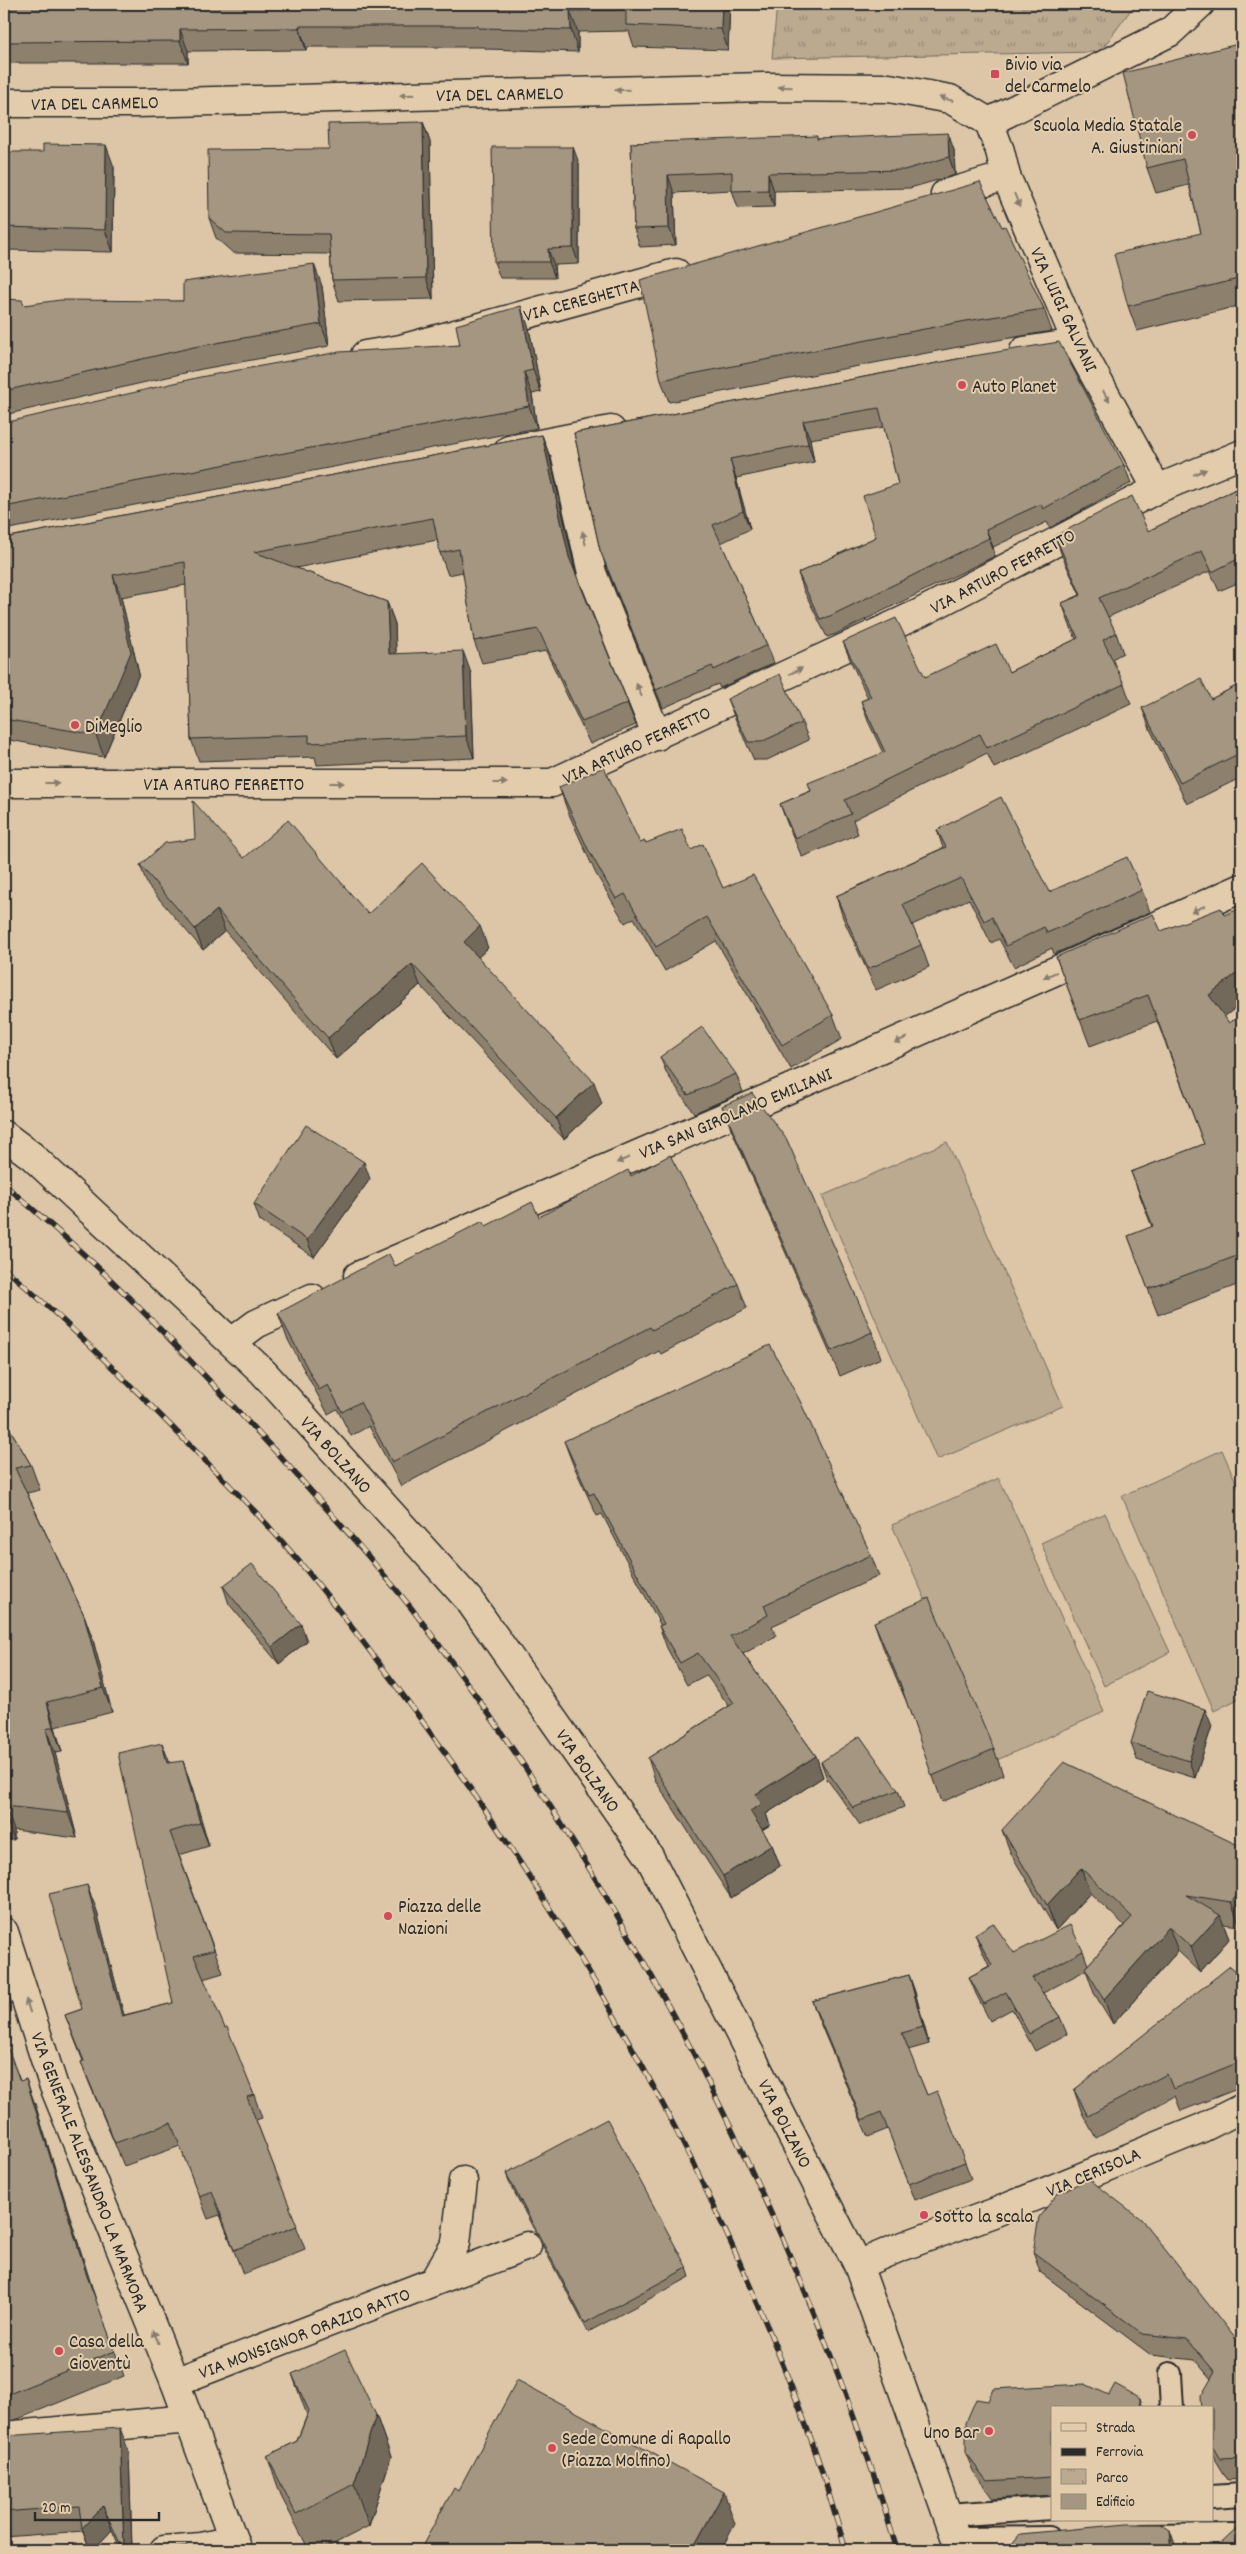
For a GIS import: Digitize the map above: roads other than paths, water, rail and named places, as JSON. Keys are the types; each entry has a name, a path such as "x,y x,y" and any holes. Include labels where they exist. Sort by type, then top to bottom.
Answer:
{"street":[{"path":"989,122 1170,32 1200,4"},
{"name":"VIA DEL CARMELO","path":"4,103 137,103 754,87 889,88 950,99 989,122"},
{"name":"VIA LUIGI GALVANI","path":"989,122 1000,151 1006,176 1077,343 1157,489"},
{"path":"921,201 1006,176"},
{"name":"VIA CEREGHETTA","path":"342,359 400,349 578,298 618,290 703,264"},
{"path":"1002,355 1077,343"},
{"path":"483,455 639,424"},
{"path":"562,440 592,573 657,736"},
{"name":"VIA ARTURO FERRETTO","path":"4,782 552,783 920,613 1157,489 1242,454"},
{"name":"VIA SAN GIROLAMO EMILIANI","path":"232,1342 256,1324 376,1268 805,1082 1242,888"},
{"name":"VIA BOLZANO","path":"4,1134 32,1156 263,1372 469,1600 649,1856 858,2265 955,2535"},
{"name":"VIA GENERALE ALESSANDRO LA MARMORA","path":"4,1932 53,2084 189,2419 235,2545"},
{"name":"VIA CERISOLA","path":"858,2265 996,2212 1202,2128 1242,2108"},
{"name":"VIA MONSIGNOR ORAZIO RATTO","path":"433,2282 456,2243 463,2181"},
{"name":"VIA MONSIGNOR ORAZIO RATTO","path":"174,2382 527,2246"},
{"path":"4,2436 189,2419"},
{"path":"164,2550 235,2545"}],"lane":[{"path":"1170,2374 1172,2406"},
{"path":"1214,2497 1242,2495"},
{"path":"955,2535 1051,2508"},
{"path":"955,2535 1065,2537"},
{"path":"1124,2536 1242,2535"}],"railway":[{"path":"4,1184 109,1278 152,1321 328,1510 412,1609 453,1663 530,1774 601,1889 668,2006 758,2184 785,2243 834,2364 857,2425 897,2550"},
{"path":"4,1268 48,1306 112,1367 282,1541 342,1614 417,1714 477,1798 534,1884 589,1972 640,2062 688,2154 733,2247 774,2342 811,2439 846,2550"}],"place":[{"name":"Bivio via del Carmelo","path":"995,74"},
{"name":"Scuola Media Statale A. Giustiniani","path":"1192,135"},
{"name":"Auto Planet","path":"962,385"},
{"name":"DiMeglio","path":"75,725"},
{"name":"Piazza delle Nazioni","path":"388,1916"},
{"name":"Sotto la scala","path":"924,2215"},
{"name":"Casa della Gioventù","path":"59,2351"},
{"name":"Uno Bar","path":"989,2431"},
{"name":"Sede Comune di Rapallo (Piazza Molfino)","path":"552,2448"}]}
